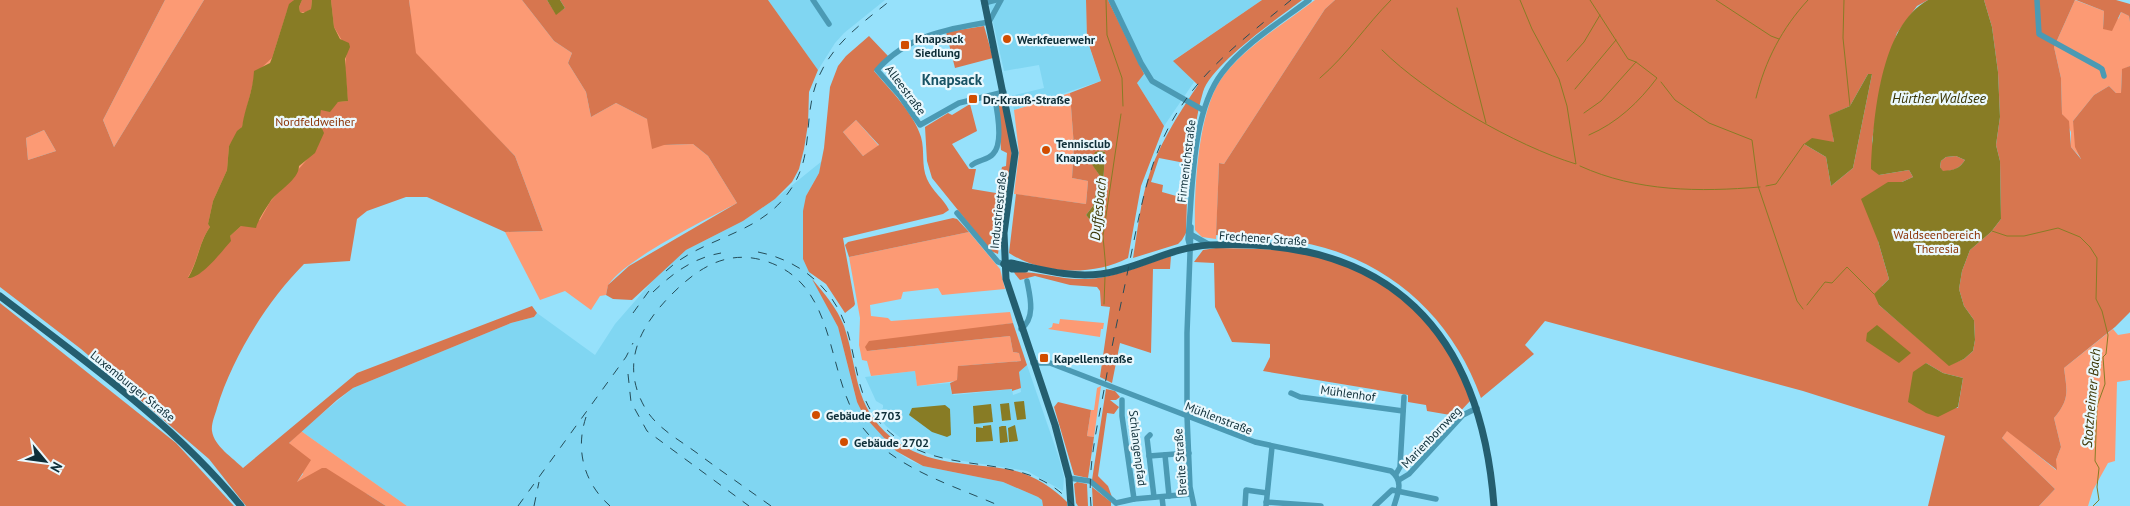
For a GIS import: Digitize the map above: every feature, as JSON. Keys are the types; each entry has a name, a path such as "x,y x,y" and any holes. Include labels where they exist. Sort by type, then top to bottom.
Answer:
{"main road":[{"name":"Industriestraße","path":"985,4 1015,153 1004,233 1004,264 1012,302 1055,425 1069,478 1071,506"},
{"name":"Frechener Straße","path":"1004,264 1012,269 1030,268 1079,276 1106,273 1190,247 1244,245 1304,251 1353,266 1380,281 1415,308 1440,335 1458,362 1477,408 1489,457 1494,506"},
{"name":"Luxemburger Straße","path":"0,296 146,409 176,436 241,506"}],"street":[{"path":"813,0 830,24"},
{"path":"1111,0 1141,64 1152,81 1203,110"},
{"name":"Firmenichstraße","path":"1190,247 1188,240 1203,110 1215,82 1229,64 1309,0"},
{"path":"2037,0 2039,34 2102,69 2104,76"},
{"path":"985,4 998,2"},
{"path":"989,22 998,2"},
{"name":"Alleestraße","path":"989,22 943,30 915,40 898,50 877,70 900,96 920,125 959,103 994,95"},
{"path":"972,165 992,156 997,148 998,127 994,95 1004,92"},
{"path":"957,213 998,262 1004,264"},
{"name":"Firmenichstraße","path":"1187,416 1190,247 1192,235 1190,220"},
{"path":"1192,235 1210,245"},
{"path":"1021,329 1027,324 1030,313 1027,281"},
{"name":"Mühlenstraße","path":"1033,363 1050,363 1272,447 1385,468 1397,477"},
{"name":"Mühlenhof","path":"1291,393 1300,397 1403,411"},
{"path":"1394,506 1398,491 1397,477 1400,467 1404,397"},
{"name":"Schlangenpfad","path":"1122,400 1122,416 1134,499"},
{"name":"Marienbornweg","path":"1397,477 1409,474 1463,415 1477,408"},
{"name":"Breite Straße","path":"1187,416 1191,494 1194,506"},
{"path":"1150,435 1147,438 1154,498"},
{"path":"1272,447 1266,504 1321,506"},
{"path":"1149,456 1189,453"},
{"path":"1165,455 1169,496"},
{"path":"1069,478 1090,481 1116,505 1134,499 1191,494"},
{"path":"1245,506 1246,490 1267,493"},
{"path":"1376,506 1389,492 1398,491 1436,499"},
{"path":"1162,497 1163,506"}],"shaded area":[{"path":"0,0 165,0 103,120 114,147 204,0 294,0 287,11 272,58 259,70 254,79 242,127 229,146 227,170 213,201 208,224 210,227 203,239 188,277 200,273 230,241 230,236 241,226 260,220 270,202 317,148 321,129 318,116 321,110 338,102 348,101 345,68 347,49 334,27 331,0 409,0 416,53 515,156 543,231 505,232 427,197 406,197 367,211 357,219 350,261 304,264 277,295 241,350 224,389 213,420 212,431 220,447 243,468 357,373 532,306 537,313 534,317 511,323 353,388 289,443 311,460 297,482 322,468 326,468 386,506 246,506 209,459 81,349 0,287","holes":["44,130 56,151 28,160 26,138"]},
{"path":"302,0 312,0 311,9 306,12 300,12 299,7"},
{"path":"522,0 547,0 556,14 565,8 560,0 768,0 818,70 809,92 808,124 804,149 799,169 792,182 775,199 743,221 686,250 632,300 613,299 606,295 608,285 629,266 737,203 708,156 693,144 664,145 652,149 647,119 616,103 591,117 586,92 568,63 572,53 554,41"},
{"path":"768,0 885,0 844,33 835,43 818,70"},
{"path":"988,0 1086,0 1087,40 1101,81 1014,110 1011,96 1044,88 1039,65 1004,71"},
{"path":"1086,0 1108,0 1144,74 1137,83 1164,126 1141,186 1128,258 1099,268 1068,271 1037,266 1009,253 1016,194 1086,204 1088,181 1072,178 1074,147 1070,93 1101,81 1087,39","holes":["1100,151 1105,152 1103,187 1091,221 1086,215 1093,206 1100,176 1091,162"]},
{"path":"1108,0 1262,0 1174,60 1194,82 1164,126 1137,83"},
{"path":"1262,0 1302,0 1246,43 1218,69 1209,81 1203,92 1190,164 1159,158 1151,182 1163,185 1162,192 1187,199 1186,233 1178,244 1133,258 1142,203 1150,172 1168,133 1198,85 1173,61"},
{"path":"1335,0 1928,0 1917,6 1897,33 1881,83 1872,141 1879,175 1909,170 1913,177 1902,182 1888,182 1878,241 1889,279 1882,286 1879,305 1949,365 1964,359 1973,351 1975,340 1974,320 1964,306 1959,289 1962,271 1970,250 1991,232 2001,219 2000,161 1996,145 2000,117 1998,72 1992,27 1984,0 2075,0 2054,47 2061,78 2062,114 2069,121 2071,147 2081,159 2075,147 2073,121 2094,95 2109,86 2116,93 2121,93 2122,69 2130,66 2130,312 2115,327 2064,368 2066,383 2065,400 2054,418 2061,447 2056,460 2057,470 2007,431 2002,438 2055,489 2039,506 1928,506 1945,436 1803,391 1545,321 1525,345 1534,354 1481,398 1468,368 1453,341 1434,317 1412,295 1387,276 1360,261 1331,250 1299,242 1216,235 1219,163 1224,164 1325,9","holes":["1868,74 1872,74 1853,168 1831,186 1826,157 1804,144 1834,142 1830,115 1850,106","1926,363 1943,373 1963,378 1958,408 1909,402 1911,390"]},
{"path":"2076,0 2116,0 2130,4 2130,22 2129,16 2121,12 2112,31 2103,29 2104,11"},
{"path":"984,26 993,58 955,68 946,32"},
{"path":"869,36 888,56 874,71 913,119 921,137 927,179 949,210 943,214 843,238 855,304 845,313 826,284 809,272 803,259 803,211 806,196 819,173 824,148 830,87 838,66 846,56","holes":["856,120 879,145 863,156 843,132"]},
{"path":"1002,96 1011,142 1012,160 998,254 991,251 932,178 927,161 925,127 948,113 952,115 970,104 977,131 952,144 969,169 976,169 972,189 996,193 1002,167 1006,166 1007,153 1001,150 997,98"},
{"path":"1956,156 1965,160 1956,169 1943,172 1940,167 1941,161 1946,157"},
{"path":"822,161 819,173 806,196 803,259 838,327 857,402 896,451 909,460 923,466 1003,482 1038,497 1042,500 1043,506 407,506 301,431 353,388 511,323 534,317 537,313 595,355 615,324 662,270 686,250 743,221 775,199"},
{"path":"953,218 957,219 969,232 849,257 845,245 848,242"},
{"path":"1216,248 1271,249 1304,253 1332,261 1359,272 1384,287 1408,304 1429,325 1447,348 1460,374 1470,401 1456,416 1427,411 1426,405 1408,402 1408,395 1263,371 1270,357 1270,344 1232,342 1215,307 1214,263 1194,262 1203,250"},
{"path":"1171,256 1170,269 1153,269 1151,353 1120,343 1112,383 1100,377 1110,307 1101,306 1100,291 1097,287 1070,285 1035,276 1020,280 1014,272 1072,279 1092,279 1115,275"},
{"path":"812,279 826,295 844,326 863,400 879,426 892,438 920,454 935,459 1012,470 1027,475 1055,491 1067,502 1067,506 1043,506 1042,500 1038,497 1003,482 923,466 896,451 864,416 857,402 838,327"},
{"path":"0,303 176,443 234,506 0,506"},
{"path":"1013,323 1027,365 1019,372 1021,388 1012,391 1012,389 952,394 950,383 957,380 958,366 1021,361 1019,353 1013,352 1010,336 867,351 865,347 869,341"},
{"path":"1027,365 1059,458 1064,477 1063,491 1027,471 932,455 908,444 886,426 876,414 883,408 883,405 876,401 865,377 915,371 917,386 950,383 951,392 954,395 1012,389 1013,395 1021,392 1019,372"},
{"path":"1106,389 1115,391 1120,397 1116,400 1110,400 1119,407 1114,414 1107,413 1098,476 1108,486 1112,497 1092,480"},
{"path":"1058,402 1091,410 1087,436 1094,437 1088,478 1074,475 1054,407"},
{"path":"1077,482 1087,484 1088,506 1078,506 1076,503 1074,484"},
{"path":"1092,487 1111,502 1111,506 1093,506"}],"green space":[{"path":"165,0 204,0 114,147 103,120"},
{"path":"239,0 404,0 412,29 409,0 522,0 554,41 572,53 568,63 586,92 591,117 616,103 647,119 664,145 693,144 708,156 737,203 688,229 632,263 609,284 606,295 600,296 591,310 565,291 540,300 505,232 543,231 515,156 427,66 161,313"},
{"path":"1315,0 1335,0 1325,9 1224,164 1219,163 1216,239 1202,237 1195,230 1195,193 1203,127 1215,89 1224,75 1244,54"},
{"path":"2075,0 2104,11 2103,29 2119,18 2121,12 2129,16 2130,22 2130,66 2122,70 2121,93 2116,93 2109,86 2094,95 2073,121 2082,159 2071,147 2071,132 2062,114 2061,78 2054,47"},
{"name":"Tennisclub Knapsack","path":"1070,93 1074,147 1072,178 1088,181 1086,204 1014,194 1019,153 1014,110"},
{"path":"856,120 879,146 863,156 843,132"},
{"path":"44,130 56,151 28,160 26,138"},
{"path":"969,232 1000,269 1005,289 942,295 938,288 903,292 901,299 870,305 871,316 888,318 891,321 1010,312 1013,323 961,331 867,351 1010,336 1013,352 1019,353 1021,361 959,366 957,381 917,386 915,371 871,376 867,361 862,360 859,345 860,318 849,257"},
{"path":"1060,319 1104,323 1100,337 1048,329 1052,327 1053,323 1059,324"},
{"path":"2113,329 2118,335 2130,333 2130,380 2117,382 2115,461 2108,463 2093,490 2088,506 2039,506 2055,489 2002,438 2007,430 2056,470 2056,460 2061,447 2054,418 2065,400 2066,383 2064,368"},
{"path":"1101,386 1094,437 1087,436 1091,410 1094,410 1097,388"},
{"path":"301,431 407,506 386,506 367,494 296,483 303,474 289,443"}],"water":[{"name":"Nordfeldweiher","path":"294,0 302,0 299,7 300,12 303,13 311,9 312,0 331,0 334,27 340,39 349,43 350,47 345,59 348,101 338,102 330,112 321,110 319,122 324,133 315,153 299,166 295,176 273,198 258,221 256,228 241,226 230,236 231,241 211,264 199,274 188,278 203,239 210,227 208,224 213,201 227,170 229,146 237,131 242,127 254,71 270,63 289,4"},
{"path":"547,0 560,0 565,8 556,15"},
{"name":"Hürther Waldsee","path":"1928,0 1984,0 1992,27 1998,72 2000,117 1996,145 2000,161 2001,219 1991,232 1970,250 1962,271 1959,289 1964,306 1974,320 1975,340 1973,351 1964,359 1949,366 1879,305 1874,294 1889,279 1878,241 1861,199 1888,182 1902,182 1913,177 1909,170 1879,175 1871,169 1874,125 1882,76 1889,52 1899,30 1912,13","holes":["1956,156 1965,160 1961,165 1953,169 1943,171 1940,167 1941,161 1946,157"]},
{"path":"1868,74 1872,74 1853,168 1831,186 1826,157 1804,144 1812,138 1834,142 1829,115 1850,106"},
{"path":"1095,152 1105,152 1103,187 1097,216 1091,221 1086,215 1093,206 1100,176 1091,163"},
{"path":"1877,325 1911,353 1899,363 1866,341 1867,333"},
{"path":"1926,363 1943,373 1963,378 1958,407 1938,417 1926,413 1908,402 1913,372"},
{"path":"1024,401 1026,419 1017,420 1014,402"},
{"path":"1009,403 1011,420 1002,421 1000,404"},
{"path":"991,404 993,422 974,424 973,406"},
{"path":"945,405 950,409 951,435 947,437 932,432 909,415 912,408"},
{"path":"991,425 993,441 976,442 976,427 983,428 983,426"},
{"path":"1015,425 1018,441 1009,442 1008,428"},
{"path":"1006,426 1008,442 1000,443 999,427"}],"waterway":[{"path":"1106,0 1107,35 1122,78 1123,106"},
{"path":"1320,78 1339,60 1391,0"},
{"path":"1382,50 1422,84 1473,117 1527,145 1576,164 1567,106 1559,79 1532,29 1520,0"},
{"path":"1589,135 1627,111 1657,78 1636,62 1628,59 1590,0"},
{"path":"1716,0 1771,36 1779,39"},
{"path":"1756,98 1764,71 1782,34 1808,0"},
{"path":"1844,0 1843,38 1850,106"},
{"path":"1457,8 1486,123"},
{"path":"1567,61 1584,42 1600,15"},
{"path":"1575,89 1616,40"},
{"path":"1584,113 1601,101 1636,62"},
{"path":"1661,82 1675,100 1709,123 1752,140 1758,186 1797,301 1803,309"},
{"name":"Duffesbach","path":"1106,270 1103,236 1121,114"},
{"path":"1766,186 1776,184 1804,144"},
{"path":"1580,166 1624,181 1669,188 1715,189 1760,187"},
{"name":"Stotzheimer Bach","path":"1992,231 2007,236 2024,236 2058,228 2080,237 2097,258 2096,299 2102,311 2108,335 2106,354 2103,357 2105,384 2097,406 2095,461 2099,468 2097,487 2099,500 2093,506"},
{"path":"1807,305 1825,282 1832,283 1847,267 1874,294"},
{"name":"Duffesbach","path":"1104,304 1105,277"}],"railway":[{"path":"666,271 695,251 758,220 785,197 795,183 801,169 805,155 812,99 822,70 829,58 847,37 891,0"},
{"path":"1091,506 1092,458 1097,426 1142,202 1160,146 1178,111 1202,79 1230,51 1291,0"},
{"path":"758,252 774,256 804,271 827,293 844,321 864,396 875,417 884,427 906,444 931,455 1006,469 1031,476 1054,487 1074,506"},
{"path":"653,292 684,267 711,255 721,253"},
{"path":"771,506 675,438 654,420 644,406 637,390 634,374 634,359 637,345 643,331 661,306 691,277 712,264 736,258 762,260 787,271 805,288 818,309 827,332 850,406 863,428 876,442 892,455 927,475 1000,506"},
{"path":"633,313 654,284"},
{"path":"518,506 626,357 633,343"},
{"path":"628,374 631,402 647,431 749,506"},
{"path":"586,417 581,442 584,465 594,487 610,506"},
{"path":"534,506 539,482"}],"place":[{"name":"Werkfeuerwehr","path":"1007,39"},
{"name":"Knapsack Siedlung","path":"905,45"},
{"name":"Dr.-Krauß-Straße","path":"973,99"},
{"name":"Tennisclub Knapsack","path":"1046,150"},
{"name":"Kapellenstraße","path":"1044,358"},
{"name":"Gebäude 2703","path":"816,415"},
{"name":"Gebäude 2702","path":"844,442"}],"district":[{"name":"Knapsack","path":"952,79"}],"park label":[{"name":"Waldseenbereich Theresia","path":"1937,241"}]}
